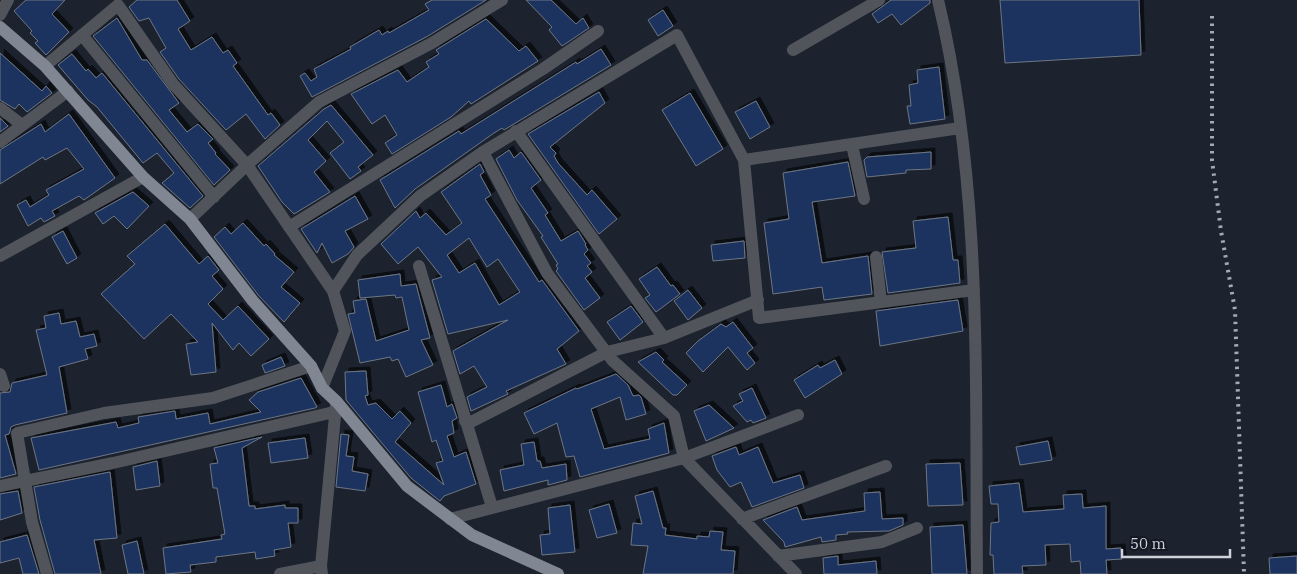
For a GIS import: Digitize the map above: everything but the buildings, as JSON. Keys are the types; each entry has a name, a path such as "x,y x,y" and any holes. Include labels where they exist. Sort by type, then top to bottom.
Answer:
{"main road":[{"path":"0,27 45,66 143,176 190,219 253,301 311,366 322,388 335,407 407,486 472,535 558,574"}],"street":[{"path":"0,15 8,0"},
{"path":"190,219 246,165 319,102 432,43 502,0"},
{"path":"793,50 879,0"},
{"path":"938,0 952,61 971,220 974,290 977,574"},
{"path":"45,66 121,2 172,84 246,165 333,291 346,330 322,388"},
{"path":"288,227 543,69 598,31"},
{"path":"82,35 214,197"},
{"path":"333,291 357,256 420,196 516,131 556,110 677,35 744,160 759,318 974,290"},
{"path":"0,142 68,91"},
{"path":"0,108 22,125"},
{"path":"744,160 960,128"},
{"path":"516,131 664,338"},
{"path":"852,145 864,199"},
{"path":"483,152 546,273 612,360 674,416 684,458 796,574"},
{"path":"0,256 143,176"},
{"path":"876,257 881,302"},
{"path":"419,266 464,421 492,507"},
{"path":"464,421 471,422 606,352 664,338 758,300"},
{"path":"47,574 32,522 17,433 104,412 213,398 311,366"},
{"path":"0,486 25,482 335,407 321,570 280,574"},
{"path":"450,519 684,458 798,415"},
{"path":"742,518 886,466"},
{"path":"778,556 882,542 917,528"}],"railway":[{"path":"1212,16 1212,160 1221,231 1235,310 1244,574"}]}
